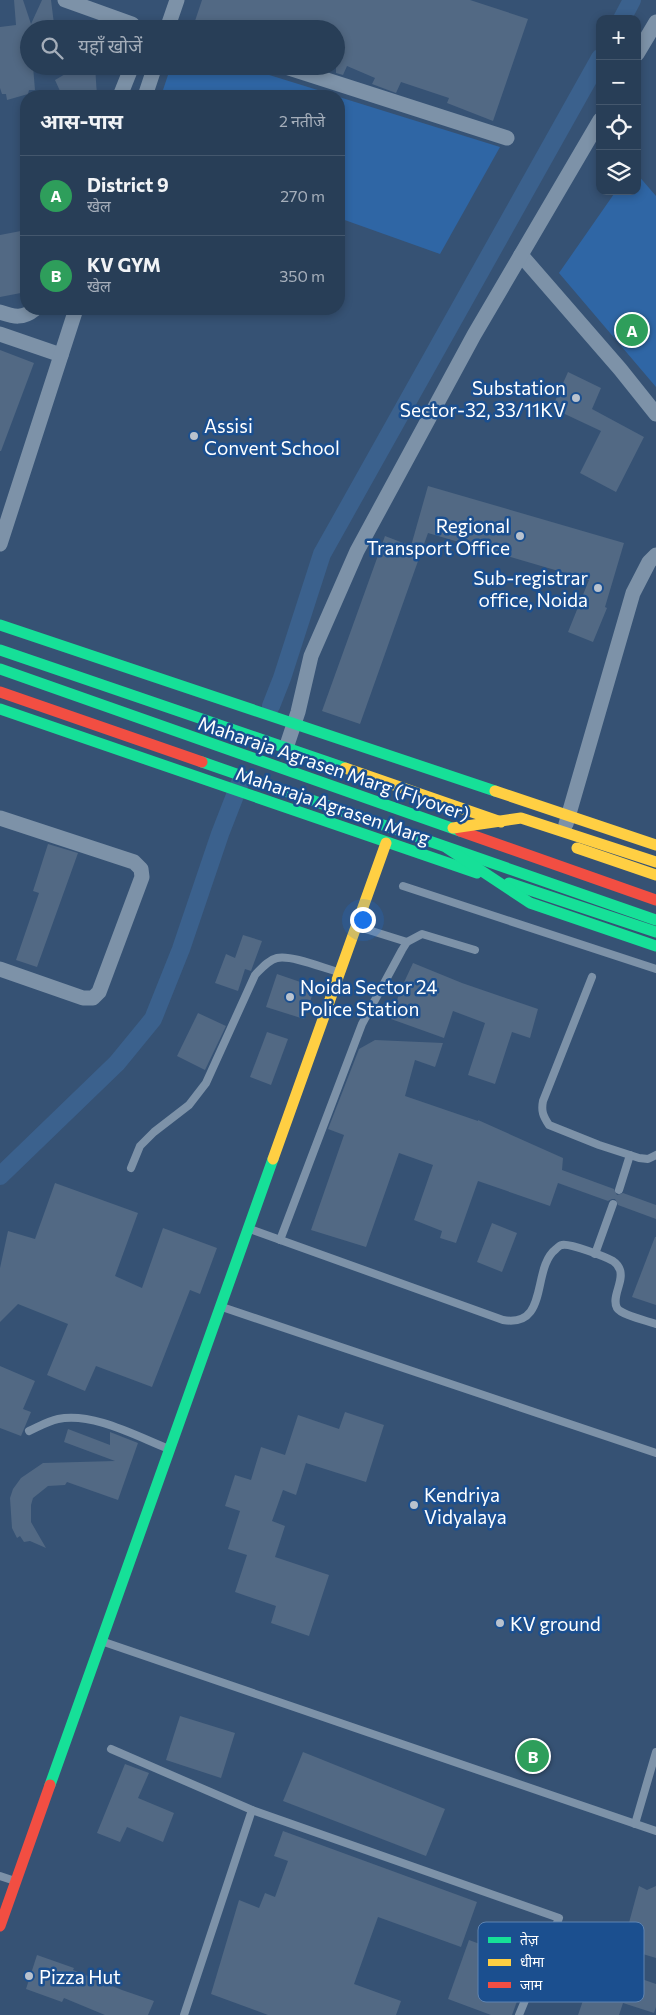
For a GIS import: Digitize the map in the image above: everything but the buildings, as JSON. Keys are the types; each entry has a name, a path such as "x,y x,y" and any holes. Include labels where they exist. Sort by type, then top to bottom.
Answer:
{"main road":[{"path":"0,625 656,845"},
{"name":"Maharaja Agrasen Marg","path":"0,650 656,876"},
{"name":"Maharaja Agrasen Marg (Flyover)","path":"0,669 656,900"},
{"name":"Maharaja Agrasen Marg (Flyover)","path":"0,692 656,920"},
{"name":"Maharaja Agrasen Marg","path":"0,709 386,843 656,932"},
{"path":"108,758 142,770 174,769"},
{"path":"453,828 521,818 656,862"},
{"path":"0,1926 386,843"},
{"path":"447,848 530,903 656,946"}],"street":[{"path":"65,0 121,20"},
{"path":"171,20 177,0"},
{"path":"641,47 656,22"},
{"path":"122,90 128,75"},
{"path":"147,90 152,75"},
{"path":"311,75 506,138"},
{"path":"285,747 294,724 312,656 357,551 417,437 520,254 596,127"},
{"path":"520,254 620,369 656,414"},
{"path":"0,312 14,317 27,315"},
{"path":"0,544 74,315"},
{"path":"0,334 61,355"},
{"path":"560,842 633,593 649,562 656,554"},
{"path":"0,818 134,862 141,869 142,877 99,992 93,998 83,998 0,968"}],"lane":[{"path":"402,886 656,969"},
{"path":"357,926 407,942"},
{"path":"280,1240 362,1024 407,942 415,936 422,934 475,950"},
{"path":"131,1168 140,1146 154,1132 189,1105 206,1082 255,975 264,965 276,958 289,959 340,973"},
{"path":"592,976 541,1110 543,1117 549,1125 630,1155 648,1159 656,1155"},
{"path":"619,1190 630,1155"},
{"path":"595,1254 614,1204"},
{"path":"249,1229 503,1320 516,1322 525,1317 532,1309 548,1258 554,1249 563,1245 572,1246 614,1261 620,1268 621,1275 616,1301 617,1308 622,1312 656,1324"},
{"path":"222,1307 656,1453"},
{"path":"29,1431 56,1419 78,1417 104,1423 171,1449"},
{"path":"102,1641 634,1824 655,1829"},
{"path":"112,1749 252,1810 559,1918 557,1922"},
{"path":"634,1824 656,1752"},
{"path":"184,2015 252,1810"},
{"path":"0,1876 16,1881"},
{"path":"519,2015 524,2002"}],"shaded area":[{"path":"168,75 269,75 318,90 163,90"},
{"path":"345,99 500,147 440,254 345,220"},
{"path":"641,179 656,196 656,387 559,273 613,195 641,195"}],"waterway":[{"path":"624,15 632,0"},
{"path":"271,706 282,678 322,554 599,60"},
{"path":"0,1176 117,1063 153,1019 181,949 220,834 241,780"}],"traffic: fast":[{"path":"0,625 495,791"},
{"path":"0,650 345,768"},
{"path":"0,669 460,831"},
{"path":"0,709 477,873"},
{"path":"202,762 656,920"},
{"path":"447,848 530,903 656,946"},
{"path":"509,883 656,932"},
{"path":"50,1785 273,1159"}],"traffic: slow":[{"path":"345,768 501,822"},
{"path":"495,791 656,845"},
{"path":"453,828 521,818 656,862"},
{"path":"273,1159 386,843"},
{"path":"577,848 656,875"}],"traffic: jam":[{"path":"0,692 202,762"},
{"path":"460,831 656,900"},
{"path":"0,1926 50,1785"}],"place":[{"name":"District 9","path":"632,330"},
{"name":"Substation Sector-32, 33/11KV","path":"576,398"},
{"name":"Assisi Convent School","path":"194,436"},
{"name":"Regional Transport Office","path":"520,536"},
{"name":"Sub-registrar office, Noida","path":"598,588"},
{"name":"Noida Sector 24 Police Station","path":"290,997"},
{"name":"Kendriya Vidyalaya","path":"414,1505"},
{"name":"KV ground","path":"500,1623"},
{"name":"KV GYM","path":"533,1756"},
{"name":"Pizza Hut","path":"29,1976"}]}
